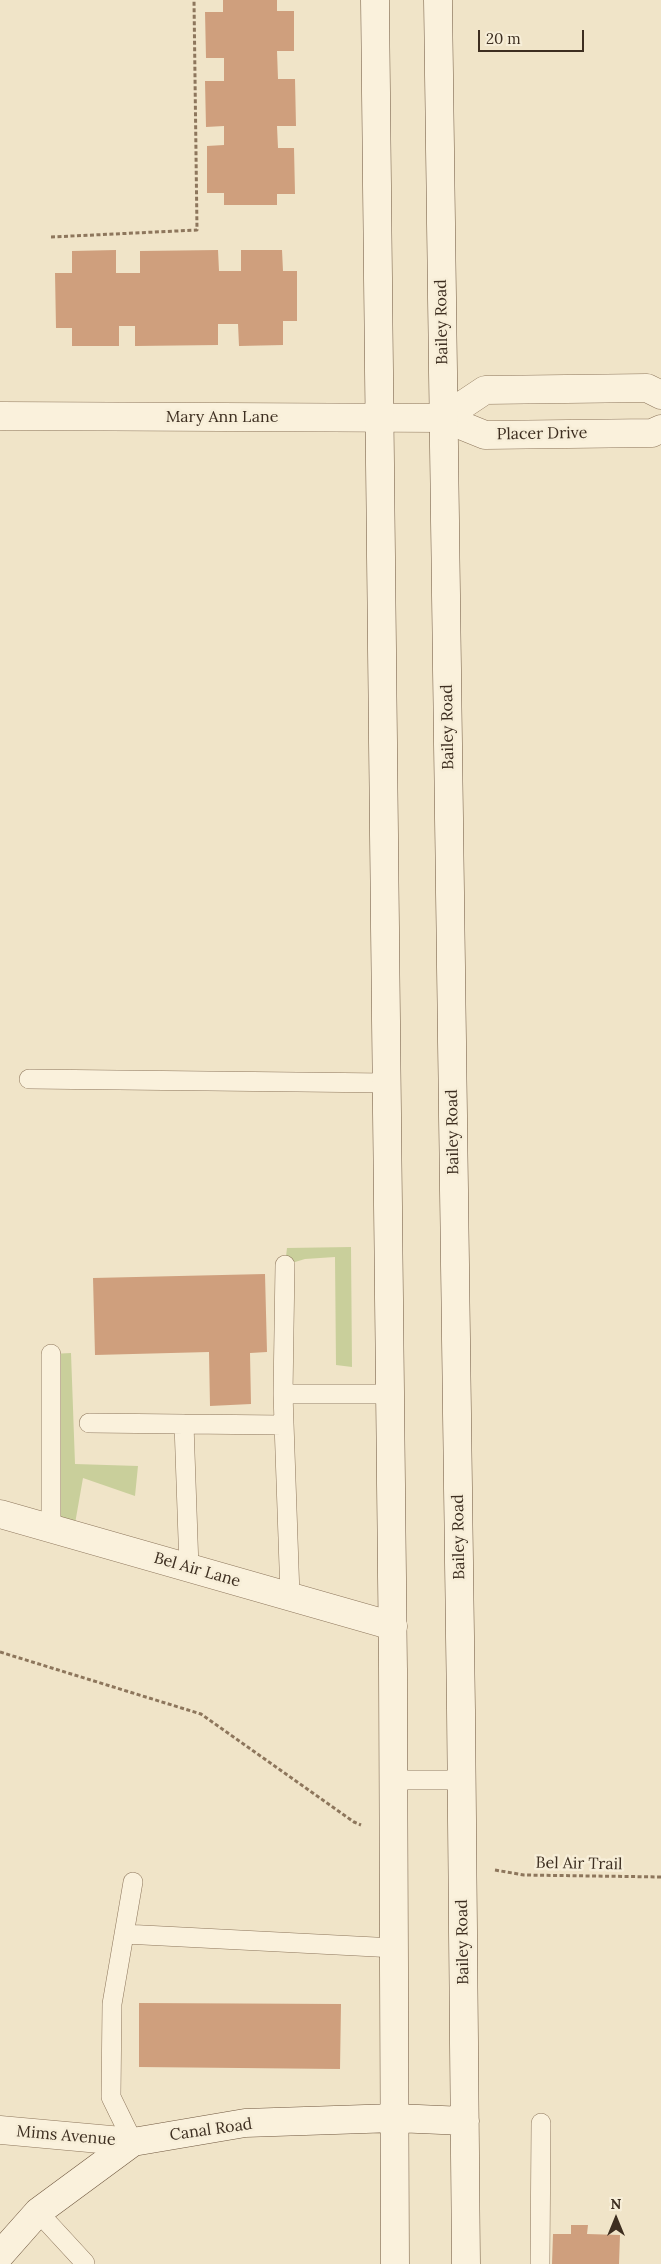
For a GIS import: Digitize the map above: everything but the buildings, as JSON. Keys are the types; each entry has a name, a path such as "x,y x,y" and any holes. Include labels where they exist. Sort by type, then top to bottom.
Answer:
{"main road":[{"path":"374,0 381,419 391,1394 395,2264"},
{"name":"Bailey Road","path":"438,0 466,2264"},
{"path":"443,418 485,390 647,388 661,395"},
{"name":"Mary Ann Lane","path":"0,416 443,418"},
{"name":"Placer Drive","path":"443,418 485,435 652,433 661,429"},
{"name":"Bel Air Lane","path":"0,1514 393,1626"},
{"name":"Canal Road","path":"0,2256 38,2212 132,2142 245,2123 395,2118 465,2121"},
{"name":"Mims Avenue","path":"0,2130 132,2142"}],"lane":[{"path":"29,1079 387,1084"},
{"path":"285,1265 283,1394 290,1596"},
{"path":"50,1354 52,1528"},
{"path":"283,1394 391,1394"},
{"path":"89,1423 284,1425"},
{"path":"184,1424 189,1568"},
{"path":"394,1780 461,1780"},
{"path":"132,1882 112,2004 111,2097 132,2142"},
{"path":"124,1934 395,1948"},
{"path":"540,2264 541,2123"},
{"path":"38,2212 85,2263"}],"path":[{"path":"51,237 197,230 194,0"},
{"path":"0,1652 201,1714 354,1822 394,1838"},
{"name":"Bel Air Trail","path":"462,1859 497,1871 524,1876 661,1877"}],"green space":[{"path":"351,1247 352,1367 336,1365 335,1257 305,1259 285,1265 287,1248"},
{"path":"71,1353 75,1464 138,1466 135,1496 83,1478 73,1535 51,1528 51,1354"}]}
